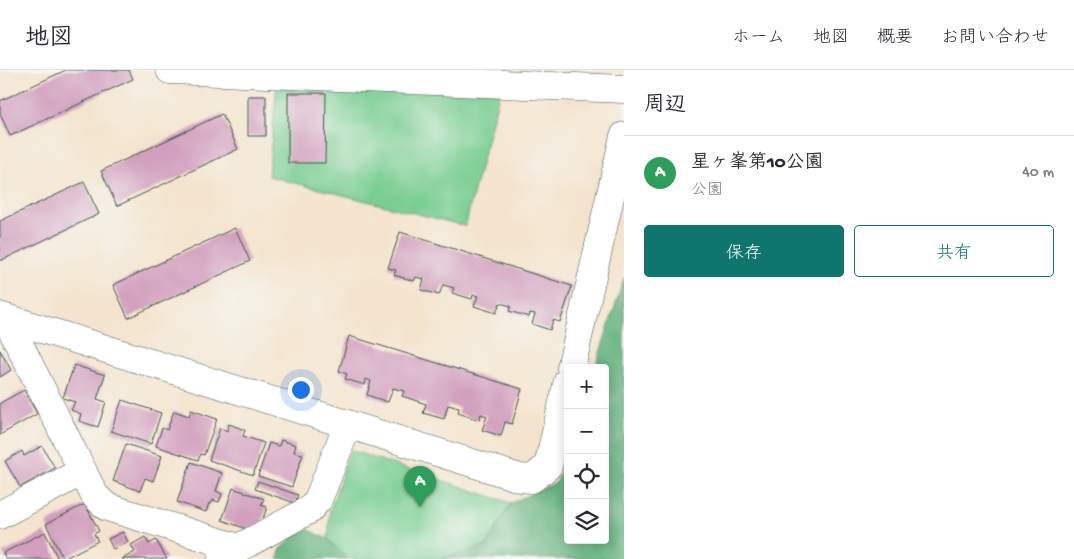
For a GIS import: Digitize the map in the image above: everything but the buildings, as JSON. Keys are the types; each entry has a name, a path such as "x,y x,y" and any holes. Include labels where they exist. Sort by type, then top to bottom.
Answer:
{"street":[{"path":"170,70 624,89"},
{"path":"572,364 624,136"},
{"path":"3,317 95,496 108,507 229,553 310,510 318,500 348,424"},
{"path":"3,317 520,478 532,479 548,466 564,398"},
{"path":"0,515 82,471"}],"green space":[{"path":"277,83 500,91 465,226 268,176"},
{"path":"624,278 624,559 437,559 486,546 511,503 557,482 564,462 564,544 609,544 609,364 596,364"},
{"path":"350,450 511,503 486,546 437,559 347,559 328,540 330,511"},
{"path":"303,527 328,539 347,559 278,559 280,550"}],"place":[{"name":"星ヶ峯第10公園","path":"420,507"}]}
